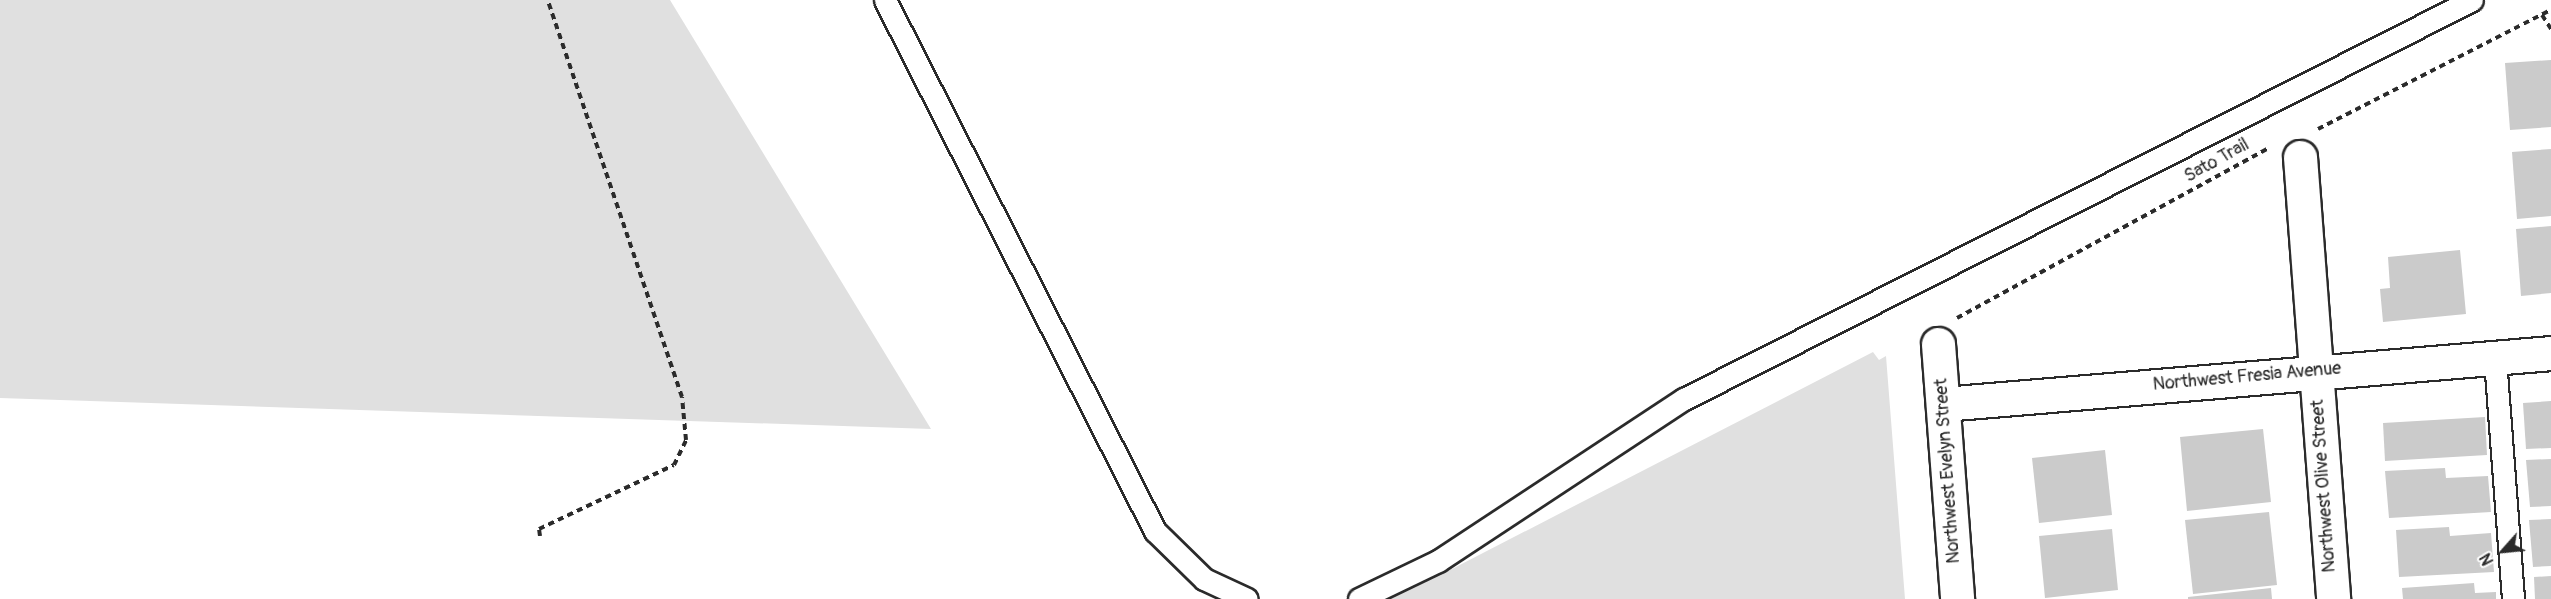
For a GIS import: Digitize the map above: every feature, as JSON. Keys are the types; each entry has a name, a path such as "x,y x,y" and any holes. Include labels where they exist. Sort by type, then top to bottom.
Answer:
{"street":[{"name":"Northwest Olive Street","path":"2296,144 2333,599"},
{"name":"Northwest Evelyn Street","path":"1945,332 1943,404 1957,599"},
{"name":"Northwest Fresia Avenue","path":"1943,404 2551,353"}],"lane":[{"path":"885,0 1155,531 1204,579 1247,599"},
{"path":"1359,599 1438,561 1684,399 2472,0"},
{"path":"2495,359 2513,599"}],"path":[{"path":"540,536 539,529 674,465 686,440 682,397 548,0"},
{"name":"Sato Trail","path":"1945,332 2551,10"},
{"path":"2541,15 2551,29"}],"shaded area":[{"path":"0,0 670,0 931,429 0,398"},
{"path":"1873,352 1879,360 1886,356 1905,599 1370,599 1450,563 1452,569"}],"building":[{"path":"2551,60 2551,127 2510,130 2505,63"},
{"path":"2551,149 2551,216 2517,219 2512,152"},
{"path":"2551,226 2551,293 2521,296 2516,229"},
{"path":"2460,250 2466,314 2383,322 2380,289 2390,288 2388,257"},
{"path":"2551,401 2551,448 2526,449 2523,403"},
{"path":"2485,417 2487,455 2385,461 2383,423"},
{"path":"2263,429 2271,502 2187,511 2180,437"},
{"path":"2105,450 2112,515 2039,523 2032,458"},
{"path":"2551,459 2551,506 2530,507 2526,460"},
{"path":"2445,468 2446,478 2488,476 2491,512 2389,518 2385,471"},
{"path":"2269,512 2277,585 2193,594 2185,520"},
{"path":"2551,519 2551,566 2533,567 2529,520"},
{"path":"2449,527 2450,536 2491,533 2494,572 2399,577 2396,530"},
{"path":"2112,529 2118,590 2045,598 2039,536"},
{"path":"2551,576 2551,599 2535,599 2534,577"},
{"path":"2474,583 2475,593 2496,592 2496,599 2403,599 2402,588"},
{"path":"2271,588 2272,599 2188,599 2188,597"}]}
